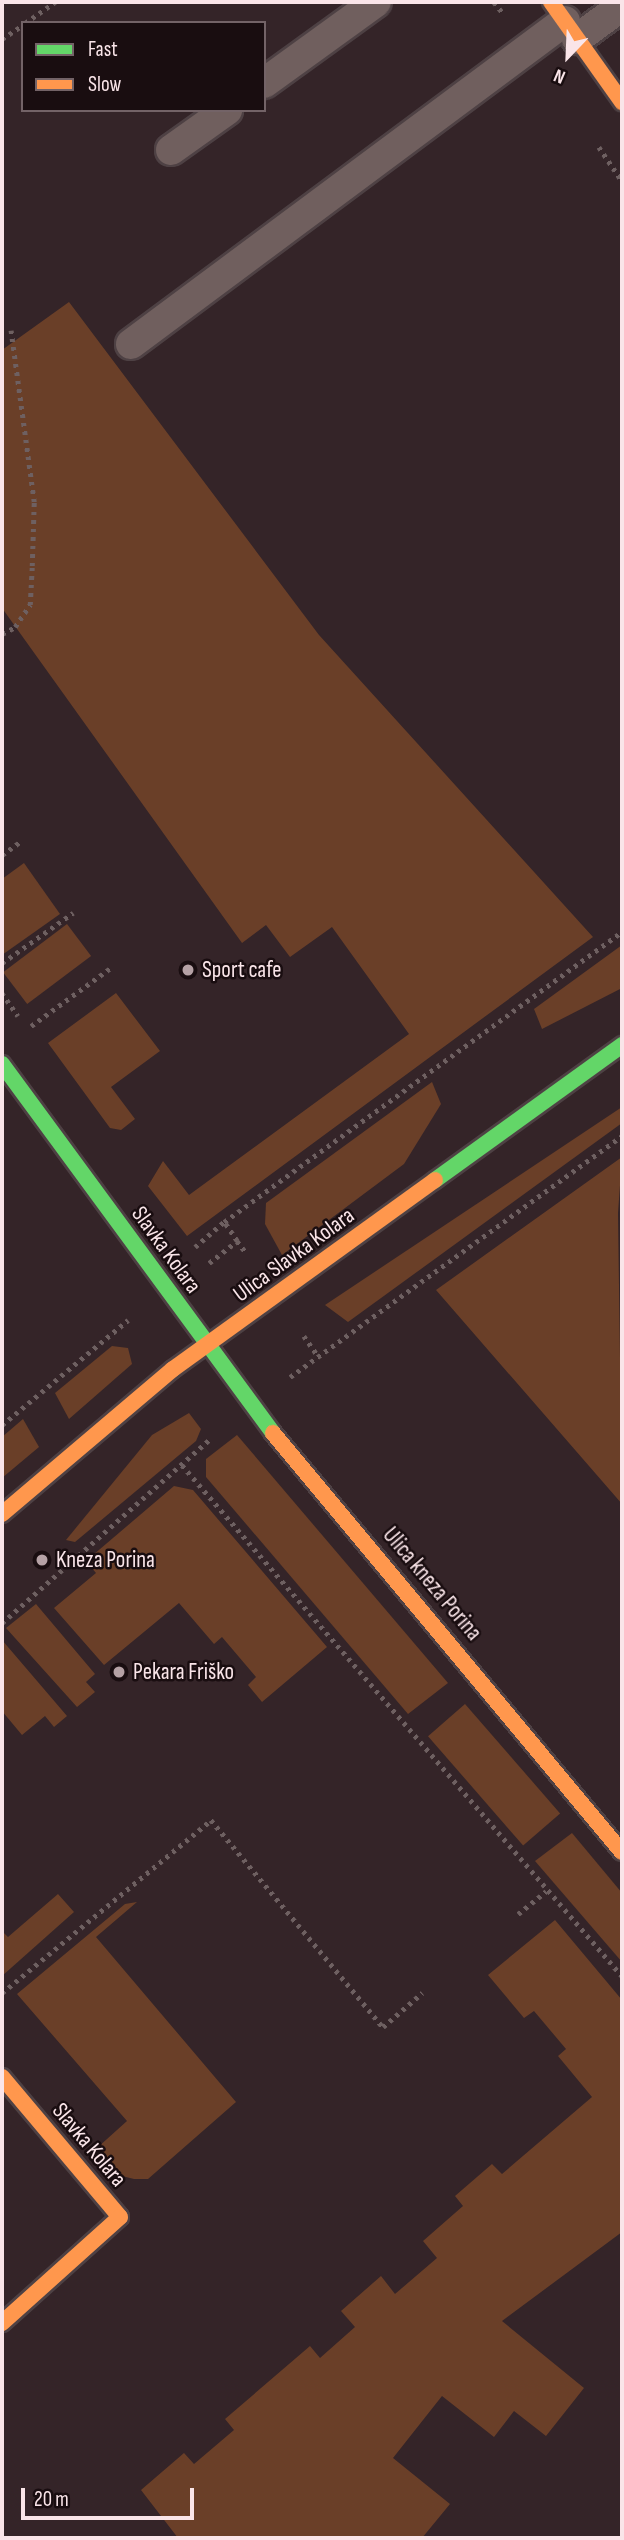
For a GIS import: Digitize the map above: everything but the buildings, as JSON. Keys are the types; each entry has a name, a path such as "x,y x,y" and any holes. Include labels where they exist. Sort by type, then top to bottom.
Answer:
{"street":[{"path":"564,20 622,102"},
{"name":"Ulica Slavka Kolara","path":"2,1514 208,1345 622,1045"},
{"name":"Slavka Kolara","path":"2,1064 208,1345"},
{"name":"Ulica kneza Porina","path":"208,1345 250,1406 622,1852"},
{"name":"Slavka Kolara","path":"2,2077 120,2217 2,2323"}],"lane":[{"path":"266,82 376,2"},
{"path":"131,344 564,20 622,6"},
{"path":"172,150 224,112"}],"path":[{"path":"28,21 55,2"},
{"path":"2,39 21,26"},
{"path":"2,634 15,627 30,605 34,502 11,331"},
{"path":"2,855 22,841"},
{"path":"2,963 73,913"},
{"path":"2,1425 132,1317 170,1294 237,1241 224,1222 622,932"},
{"path":"27,1028 112,967"},
{"path":"2,1623 250,1406 622,1136"},
{"path":"182,1465 546,1891 622,1976"},
{"path":"2,1993 211,1820 383,2027 422,1993"},
{"path":"518,1914 546,1891"}],"shaded area":[{"path":"69,302 319,635 593,937 187,1236 148,1186 163,1161 189,1195 409,1034 332,927 290,957 266,925 242,943 2,608 2,350"},
{"path":"24,863 60,914 2,955 2,879"},
{"path":"67,924 91,956 27,1004 3,972"},
{"path":"622,945 622,988 542,1029 534,1009"},
{"path":"116,993 160,1051 111,1087 135,1119 121,1130 110,1128 48,1043"},
{"path":"432,1082 441,1104 404,1164 282,1255 265,1224 266,1203"},
{"path":"622,1107 622,1123 348,1322 325,1305"},
{"path":"622,1157 618,1213 622,1504 436,1290"},
{"path":"112,1346 128,1348 132,1364 69,1419 55,1393"},
{"path":"189,1413 201,1429 196,1441 75,1542 66,1540 152,1435"},
{"path":"23,1419 39,1447 2,1478 2,1437"},
{"path":"237,1435 448,1683 408,1714 206,1477 206,1459"},
{"path":"174,1486 193,1490 327,1647 262,1702 248,1685 256,1677 222,1637 214,1644 179,1603 104,1665 54,1608 96,1573 86,1561"},
{"path":"36,1604 95,1674 86,1682 95,1692 77,1707 6,1628"},
{"path":"2,1640 67,1716 54,1727 45,1716 22,1735 2,1711"},
{"path":"465,1704 560,1813 523,1846 428,1736"},
{"path":"572,1833 622,1893 622,1962 535,1861"},
{"path":"58,1894 74,1912 2,1976 2,1931 8,1937"},
{"path":"137,1902 96,1937 236,2102 148,2179 122,2176 97,2148 127,2121 17,1994 125,1904"},
{"path":"555,1920 622,2000 622,2232 502,2321 584,2388 546,2436 514,2411 494,2437 442,2396 393,2458 450,2504 422,2538 178,2538 141,2490 184,2453 194,2464 234,2430 225,2419 310,2346 320,2358 355,2327 341,2311 381,2276 395,2294 437,2258 423,2241 463,2206 455,2196 492,2164 502,2174 592,2097 558,2056 566,2049 534,2011 524,2018 488,1975"}],"traffic: fast":[{"path":"435,1180 622,1045"},
{"path":"2,1064 273,1433"}],"traffic: slow":[{"path":"551,2 622,102"},
{"path":"2,1514 173,1369 435,1180"},
{"path":"273,1433 622,1852"},
{"path":"2,2077 120,2217 2,2323"}],"place":[{"name":"Sport cafe","path":"188,970"},
{"name":"Kneza Porina","path":"42,1560"},
{"name":"Pekara Friško","path":"119,1672"}]}
